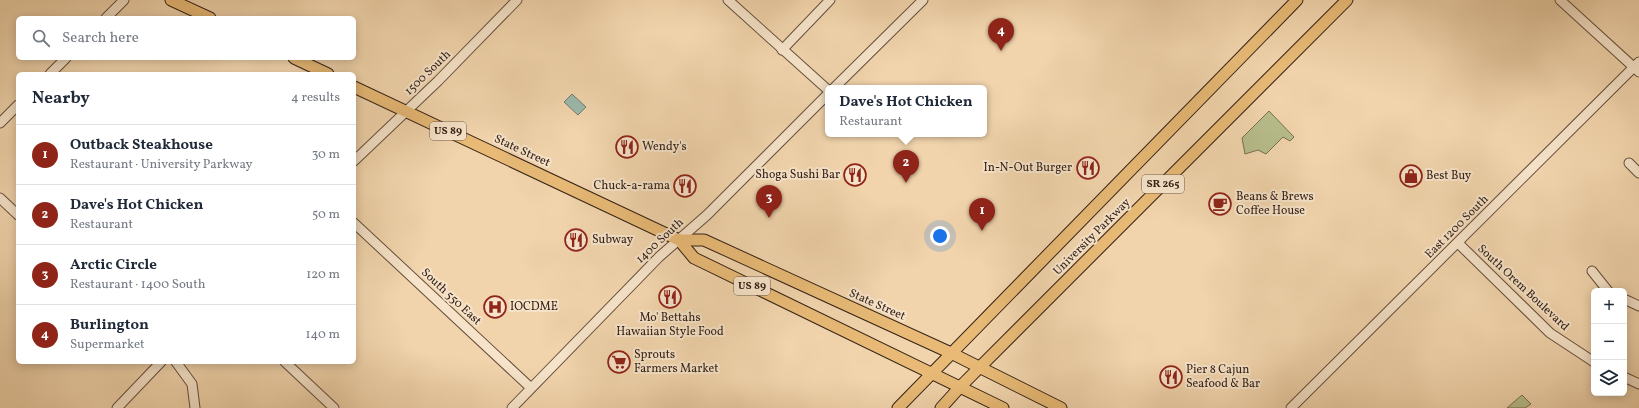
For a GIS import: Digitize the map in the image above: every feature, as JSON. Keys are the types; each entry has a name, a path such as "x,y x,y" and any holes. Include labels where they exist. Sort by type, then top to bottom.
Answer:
{"main road":[{"path":"171,0 206,16"},
{"name":"University Parkway","path":"898,408 1297,0"},
{"name":"University Parkway","path":"941,408 960,387 1347,0"},
{"path":"298,60 324,72"},
{"name":"State Street","path":"356,88 679,240 694,258 1003,408"},
{"name":"State Street","path":"679,240 704,240 951,353 1060,408"}],"street":[{"path":"108,16 124,0"},
{"name":"1500 South","path":"356,159 517,0"},
{"path":"728,0 825,87"},
{"path":"782,50 830,0"},
{"path":"837,85 923,0"},
{"path":"1560,0 1637,67"},
{"path":"52,72 64,60"},
{"name":"East 1200 South","path":"1291,408 1637,67"},
{"name":"1400 South","path":"512,408 658,257 706,215 825,97"},
{"path":"0,123 16,107"},
{"path":"1629,163 1639,173"},
{"path":"0,198 16,213"},
{"name":"South 550 East","path":"356,225 531,388"},
{"name":"South Orem Boulevard","path":"1458,243 1550,333 1591,360"},
{"path":"1592,271 1606,288"},
{"path":"1627,300 1639,306"},
{"path":"117,408 159,364"},
{"path":"177,364 192,384 195,408"},
{"path":"287,364 334,408"},
{"path":"1627,378 1639,384"}],"green space":[{"path":"1269,111 1294,137 1290,141 1283,137 1266,154 1258,150 1245,154 1242,138"},
{"path":"1522,395 1531,404 1525,408 1507,408"}],"shaded area":[{"path":"572,94 586,107 578,115 564,102"}],"place":[{"name":"Burlington","path":"1001,51"},
{"name":"Wendy's","path":"627,147"},
{"name":"In-N-Out Burger","path":"1088,168"},
{"name":"Shoga Sushi Bar","path":"855,175"},
{"name":"Best Buy","path":"1411,176"},
{"name":"Dave's Hot Chicken","path":"906,183"},
{"name":"Chuck-a-rama","path":"685,186"},
{"name":"Beans & Brews Coffee House","path":"1220,204"},
{"name":"Arctic Circle","path":"769,218"},
{"name":"Outback Steakhouse","path":"982,231"},
{"name":"Subway","path":"576,240"},
{"name":"Mo' Bettahs Hawaiian Style Food","path":"670,297"},
{"name":"IOCDME","path":"495,307"},
{"name":"Sprouts Farmers Market","path":"619,362"},
{"name":"Pier 8 Cajun Seafood & Bar","path":"1171,377"}]}
